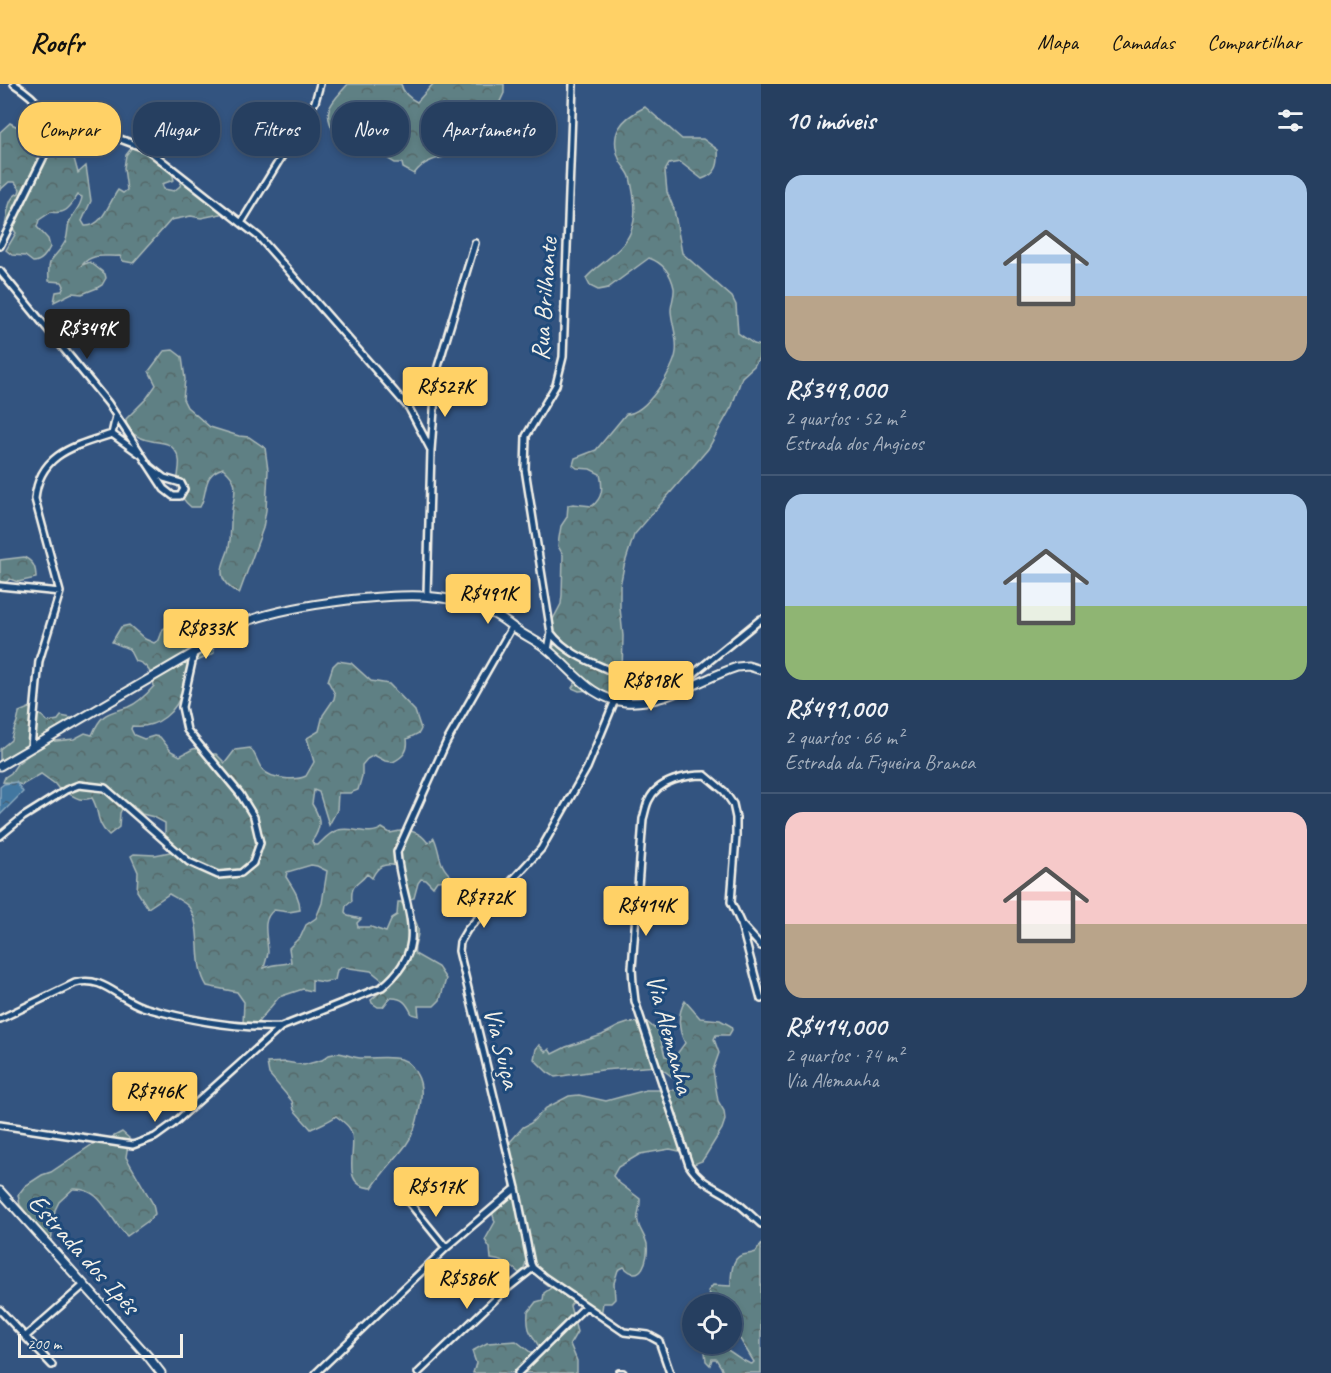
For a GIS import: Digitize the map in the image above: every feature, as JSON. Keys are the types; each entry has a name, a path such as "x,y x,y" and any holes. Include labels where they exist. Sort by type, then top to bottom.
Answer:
{"main road":[{"path":"0,766 250,620 330,602 399,595 427,595 476,606 505,620 548,650 581,683 615,700 640,702 670,696 737,668 748,666 761,670"},
{"name":"Estrada dos Ipês","path":"0,1191 161,1373"}],"street":[{"path":"14,84 37,102"},
{"path":"241,223 315,102 320,84"},
{"name":"Rua Brilhante","path":"548,650 551,633 525,470 526,436 555,385 563,357 573,84"},
{"path":"121,139 147,148 259,237 402,399 419,425 431,450"},
{"path":"0,246 44,156"},
{"path":"427,595 431,450 437,370 475,243"},
{"path":"0,272 116,415 164,489 173,496 180,496 184,489 181,483 164,478 150,467"},
{"path":"112,434 116,415"},
{"path":"112,434 143,457"},
{"path":"31,747 39,661 60,592 35,499 39,477 53,459 63,452 112,434"},
{"path":"0,586 60,592"},
{"path":"670,696 761,619"},
{"path":"0,1019 75,983 86,980 95,981 139,1006 202,1022 255,1028 280,1027 382,987 395,977 405,964 412,944 412,931 398,867 397,852 446,743 512,627"},
{"path":"551,633 557,641 579,656 609,670"},
{"path":"0,836 23,817 66,790 79,785 105,788 189,862 218,875 241,873 253,863 260,843 254,817 240,794 187,730 182,707 194,653"},
{"name":"Via Suiça","path":"533,1268 459,947 467,930 541,849 586,768 615,700"},
{"name":"Via Alemanha","path":"761,999 741,924 730,902 736,837 733,804 724,791 705,775 691,775 665,784 655,790 649,799 643,819 632,968 635,1001 689,1165 695,1175 727,1195 761,1224"},
{"path":"741,924 761,946"},
{"path":"0,1125 133,1145 155,1137 173,1124 280,1027"},
{"path":"316,1373 446,1248 516,1188"},
{"path":"408,1201 446,1248"},
{"path":"418,1373 504,1291 533,1268 624,1332 648,1335 659,1341 670,1373"},
{"path":"25,1337 84,1285"},
{"path":"518,1373 586,1306"},
{"path":"0,1310 52,1365"}],"green space":[{"path":"348,84 401,84 407,95 417,102 433,84 504,84 504,93 500,102 421,102 421,156 451,156 425,163 414,174 403,168 402,163 395,163 383,156 409,156 409,102 333,102"},
{"path":"332,104 332,127 328,112"},
{"path":"645,107 682,139 703,139 718,150 714,172 702,179 680,162 669,164 665,171 667,192 674,209 682,253 732,297 736,305 738,333 761,346 759,357 754,366 742,377 732,406 708,449 634,535 620,586 623,636 622,672 617,691 612,697 590,690 579,691 572,688 576,682 574,676 551,649 558,643 551,623 561,604 563,555 558,546 561,526 567,517 568,505 592,506 601,492 600,474 590,469 577,468 573,465 575,458 596,450 626,414 642,407 650,399 665,380 676,352 671,311 674,288 671,278 662,266 649,258 608,288 598,290 590,286 586,278 623,245 631,231 635,211 634,198 630,177 620,161 615,142 623,122"},
{"path":"10,123 18,127 18,156 73,156 78,173 86,166 91,201 82,221 85,226 101,218 118,190 123,193 127,190 124,168 126,155 133,146 133,156 155,156 169,169 174,180 162,184 164,189 174,191 180,186 182,180 185,180 227,209 225,213 201,218 191,216 171,220 133,263 123,261 120,256 90,258 82,265 90,262 105,274 106,278 102,285 82,294 72,293 54,302 56,292 62,291 64,286 62,282 49,281 50,262 67,238 69,223 82,197 78,195 64,211 51,212 39,220 37,227 48,239 50,247 39,261 33,262 25,256 12,255 6,250 16,233 5,226 9,207 12,198 19,193 20,189 15,182 9,182 0,190 0,132"},
{"path":"173,350 182,357 185,379 183,399 187,407 210,427 249,437 265,448 268,470 263,528 239,594 226,584 222,574 230,541 235,489 232,478 223,468 216,471 208,479 200,507 191,507 179,491 179,458 173,448 165,443 142,438 127,429 126,419 156,385 149,371 164,351"},
{"path":"24,557 34,566 36,578 18,582 10,579 0,587 0,560"},
{"path":"187,615 191,621 188,644 212,641 214,653 187,669 181,696 165,717 150,725 132,726 131,729 134,735 144,739 160,737 171,751 180,756 203,747 208,754 216,754 225,763 235,750 250,748 261,768 267,773 284,778 306,776 314,762 307,738 319,731 323,715 334,699 335,694 328,681 333,666 338,661 351,663 371,681 389,684 415,711 421,729 419,733 407,739 404,753 393,762 385,761 374,755 367,759 362,765 358,790 338,793 337,810 329,825 319,792 314,790 312,804 319,822 312,841 314,845 318,845 338,830 372,832 382,828 390,833 406,831 416,833 428,843 434,838 442,863 452,877 451,880 437,881 433,887 426,880 421,879 414,898 410,899 406,897 396,866 384,865 376,871 372,878 367,874 355,885 352,891 352,901 346,906 345,912 348,916 361,919 357,923 358,927 371,927 386,932 392,918 397,915 398,902 401,902 417,925 415,954 438,967 446,979 440,1000 434,1006 418,1006 419,1016 412,1014 406,1004 398,999 390,998 383,1007 378,1007 371,1000 387,984 371,971 342,967 337,970 335,980 324,982 312,980 312,991 303,989 279,997 254,1027 243,1024 244,1002 237,992 207,986 200,967 196,926 189,907 169,894 148,908 137,891 138,872 131,856 170,852 165,843 165,823 142,814 134,806 125,803 120,813 119,827 109,835 102,826 92,798 81,799 61,792 55,784 41,774 22,785 3,782 17,764 35,750 0,769 0,749 11,740 19,712 31,707 32,712 42,716 48,722 58,720 61,716 77,719 57,736 55,741 74,739 85,733 92,735 102,718 135,703 154,686 151,674 143,664 135,661 129,649 112,642 121,627 129,625 145,639 154,643 159,640 163,629","holes":["311,865 327,871 322,903 316,918 306,925 301,936 289,948 291,962 264,968 268,953 266,924 270,914 274,910 289,912 300,910 294,889 286,877 287,872"]},
{"path":"685,1001 700,1018 720,1020 731,1026 732,1030 729,1035 716,1035 714,1039 719,1053 713,1070 718,1101 724,1111 725,1120 702,1161 694,1164 679,1151 670,1149 640,1154 618,1167 613,1176 640,1199 638,1219 647,1244 647,1256 643,1268 635,1273 624,1267 618,1270 614,1283 615,1299 611,1303 603,1303 601,1316 575,1303 570,1306 577,1332 570,1344 577,1361 577,1373 473,1373 476,1363 472,1351 487,1343 516,1341 534,1355 541,1353 528,1327 528,1312 536,1302 543,1300 544,1293 551,1288 543,1282 529,1258 527,1258 524,1269 519,1273 506,1263 491,1259 490,1248 485,1240 495,1222 492,1212 511,1191 510,1142 523,1127 531,1123 546,1108 569,1096 579,1095 606,1101 646,1090 676,1090 680,1083 658,1066 602,1070 555,1077 534,1059 536,1049 539,1045 546,1052 549,1049 552,1054 619,1026 647,1022 654,1028 657,1026 665,1056 674,1058 685,1043 679,1022"},
{"path":"338,1053 362,1058 401,1059 412,1067 420,1082 421,1100 414,1130 402,1150 372,1188 361,1186 352,1173 353,1146 347,1125 336,1116 311,1129 294,1110 292,1101 269,1074 267,1063 286,1062 304,1065"},
{"path":"122,1132 129,1138 126,1157 153,1204 155,1214 127,1236 98,1199 91,1193 73,1189 59,1202 55,1210 51,1242 20,1205 18,1195 25,1186 96,1142 105,1141"},
{"path":"761,1244 761,1373 723,1373 716,1359 712,1359 710,1365 706,1361 705,1354 734,1354 747,1362 752,1364 754,1362 742,1342 742,1294 710,1294 708,1291 713,1285 731,1286 732,1268 738,1257 756,1252"}],"water":[{"path":"16,782 23,792 0,815 0,787"}]}
